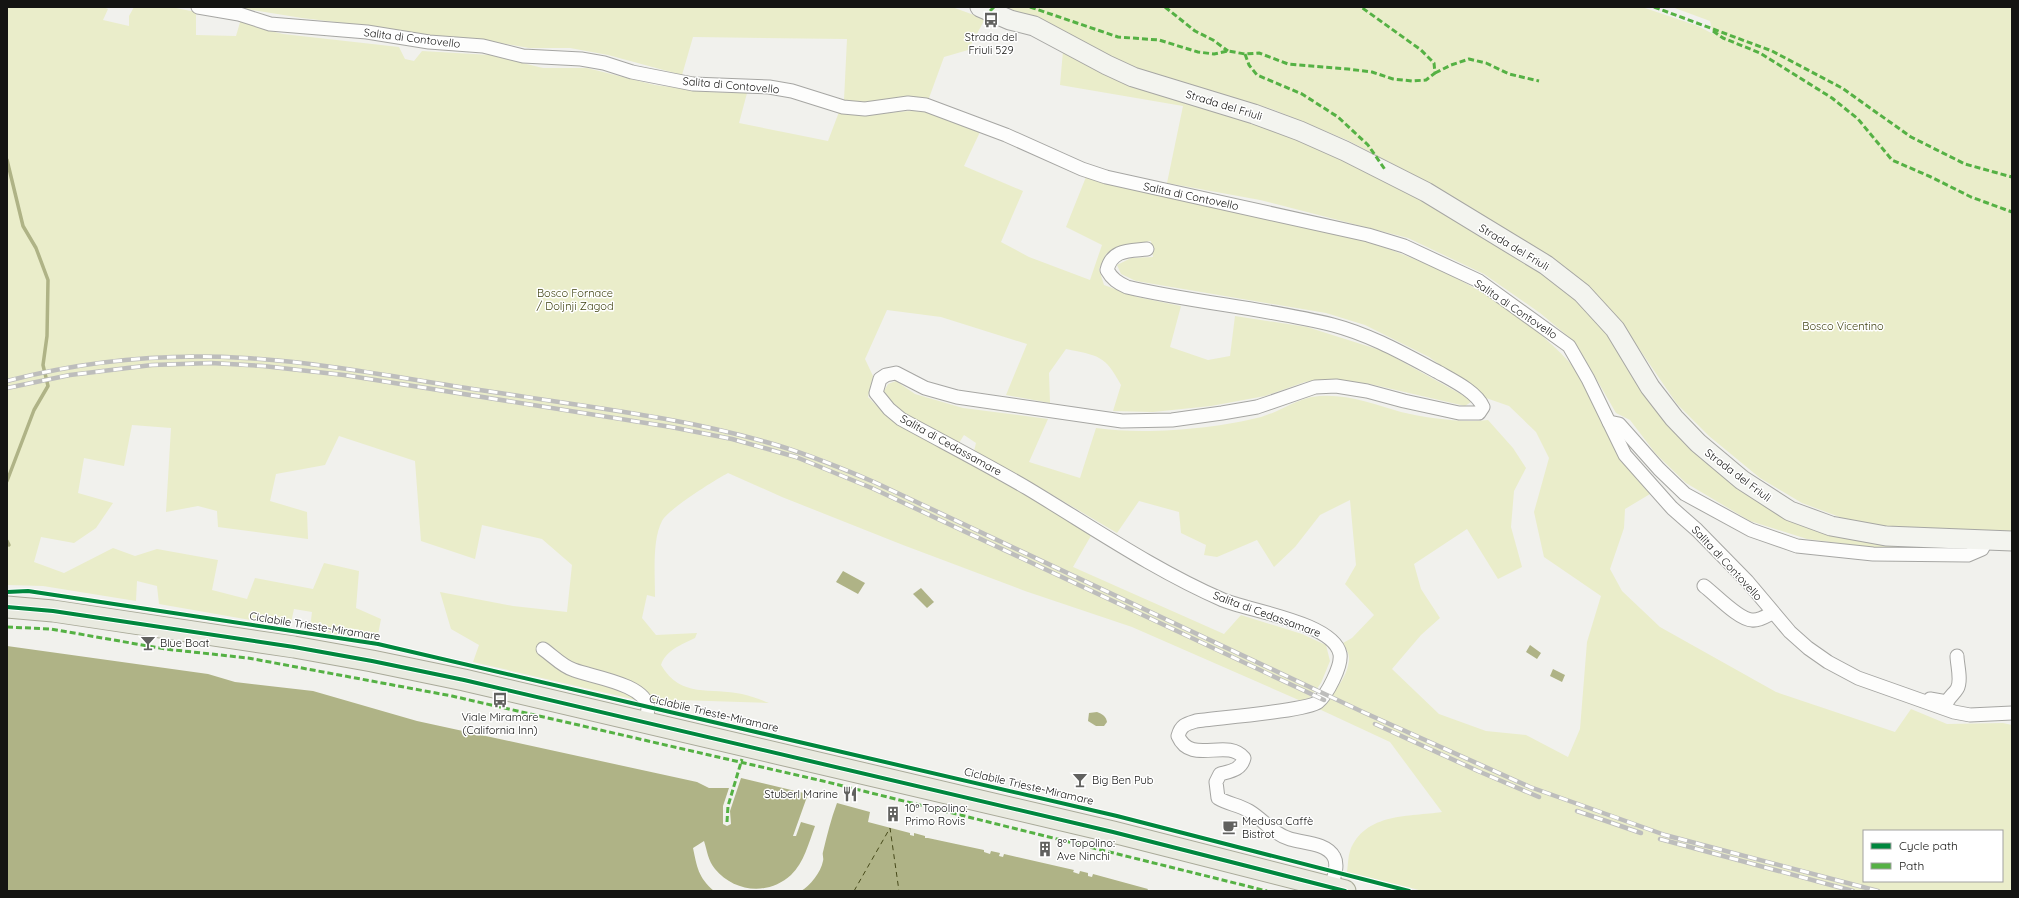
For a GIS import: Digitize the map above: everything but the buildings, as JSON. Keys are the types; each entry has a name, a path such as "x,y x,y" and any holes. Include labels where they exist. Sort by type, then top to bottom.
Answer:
{"main road":[{"name":"Strada del Friuli","path":"980,7 1010,20 1034,26 1107,65 1133,77 1254,114 1300,131 1345,151 1426,192 1546,265 1582,293 1611,324 1650,387 1674,418 1698,443 1742,480 1790,511 1808,519 1856,532 1886,536 2012,541"},
{"path":"7,607 84,615 349,656 464,680 1113,832 1338,889"}],"street":[{"name":"Salita di Contovello","path":"198,7 239,14 270,24 367,32 429,42 483,46 523,56 582,59 604,63 632,72 693,84 769,87 792,91 843,107 865,109 908,103 926,105 1006,135 1082,169 1106,177 1368,235 1410,249 1479,282 1569,346 1625,455 1672,508 1697,530 1747,581 1772,613 1799,640 1828,662 1858,678 1926,704 1970,715 2012,713"},
{"name":"Salita di Cedassamare","path":"1147,249 1115,255 1109,261 1107,270 1117,282 1127,287 1334,326 1387,344 1446,377 1481,402 1483,407 1478,413 1459,413 1404,402 1367,391 1336,386 1315,387 1257,407 1222,413 1172,420 1122,420 957,398 925,388 896,373 886,375 880,379 876,393 889,409 901,419 1026,487 1131,552 1181,580 1240,606 1301,623 1326,634 1336,642 1340,653 1341,664 1331,684 1318,702 1296,708 1196,721 1185,724 1180,729 1178,736 1181,743 1187,748 1202,751 1234,750 1239,752 1244,758 1242,765 1238,769 1220,774 1216,782 1218,798 1251,812 1282,836 1321,847 1329,851 1335,859 1338,889"},
{"path":"1609,422 1619,424 1659,469 1685,494 1751,530 1797,546 1873,554 1968,555 1982,549 1987,540"},
{"path":"1704,586 1742,617 1751,620 1759,620 1772,613"},
{"path":"543,649 572,670 614,682 634,690 644,698 648,707 645,723"},
{"path":"1926,704 1930,700 1947,702 1950,695 1958,688 1959,681 1957,656"}],"green space":[{"name":"Bosco Fornace / Doljnji Zagod","path":"7,7 103,7 108,9 103,20 129,26 129,16 134,7 171,7 196,12 196,35 236,36 241,19 258,28 283,34 399,47 405,59 414,61 422,51 490,55 543,68 587,68 655,85 707,92 747,93 739,123 828,141 839,112 858,115 913,111 930,113 947,118 980,132 964,166 1023,191 1001,242 1029,257 1090,280 1102,245 1066,227 1086,177 1355,238 1381,246 1433,267 1483,293 1507,308 1550,343 1574,368 1585,387 1612,443 1650,494 1625,509 1624,528 1610,569 1622,591 1660,627 1776,692 1895,732 1911,709 1947,724 2003,723 2012,725 2012,891 1423,891 1347,872 1350,851 1357,838 1366,829 1377,823 1403,816 1442,812 1390,742 1319,709 1338,686 1346,672 1349,656 1343,643 1352,638 1374,615 1345,584 1356,565 1350,500 1320,515 1295,547 1274,567 1257,540 1217,557 1204,555 1206,545 1181,533 1179,512 1139,501 1117,533 974,451 976,443 964,435 959,443 918,422 891,400 884,391 888,384 896,381 915,394 963,408 1048,419 1029,462 1080,478 1096,428 1157,431 1222,425 1261,417 1312,397 1346,397 1401,412 1433,418 1467,421 1488,420 1513,448 1526,468 1514,491 1511,527 1522,567 1498,579 1467,529 1414,564 1421,589 1440,618 1421,635 1392,669 1439,714 1486,731 1526,735 1568,757 1580,729 1587,642 1601,596 1544,557 1534,512 1549,458 1536,432 1509,406 1486,398 1429,357 1365,325 1326,313 1136,281 1121,274 1117,265 1131,258 1153,257 1151,241 1116,247 1106,254 1099,269 1104,285 1137,297 1181,306 1170,347 1208,360 1230,356 1235,316 1307,327 1383,351 1466,397 1471,402 1465,406 1370,384 1330,379 1305,382 1265,396 1211,406 1153,412 1113,411 1121,385 1110,368 1100,358 1086,353 1066,349 1049,373 1050,403 1006,395 1027,344 941,317 887,310 865,359 873,376 868,397 883,412 1092,534 1073,567 1224,634 1241,615 1302,634 1326,645 1330,661 1321,683 1311,697 1301,701 1132,627 1025,591 903,545 782,497 728,473 682,502 662,521 655,548 655,597 647,595 642,618 656,635 697,633 695,638 666,655 661,665 669,676 678,683 697,690 742,694 769,703 678,700 672,706 656,702 605,681 572,663 543,644 536,650 568,674 631,694 641,701 473,662 479,645 451,629 440,592 513,606 567,612 572,565 542,539 482,525 475,559 421,541 415,461 339,436 325,465 276,474 270,501 307,512 308,539 218,527 217,511 198,506 166,512 171,428 132,425 124,466 84,458 78,493 113,503 96,528 74,543 41,537 34,562 64,573 113,548 135,556 157,549 218,560 212,590 247,599 255,578 313,589 324,563 359,571 356,608 381,619 376,645 310,628 312,612 294,609 290,627 159,604 157,586 137,581 136,601 43,586 7,585"},
{"path":"234,7 952,7 985,19 968,50 944,57 929,98 905,97 862,104 844,100 847,39 693,37 682,75 608,55 570,48 529,48 495,42 395,31"},
{"name":"Bosco Vicentino","path":"1007,7 1642,7 1698,26 1713,34 1710,21 1672,7 2012,7 2012,531 1891,528 1845,519 1802,503 1760,478 1709,436 1677,404 1620,321 1594,293 1564,266 1437,187 1347,140 1272,109 1144,73"},
{"path":"1063,51 1300,141 1366,170 1408,192 1540,271 1578,297 1601,325 1653,402 1829,535 1859,541 1967,550 1869,547 1807,539 1750,521 1686,483 1656,454 1630,420 1616,413 1575,342 1540,313 1484,274 1408,238 1260,200 1167,183 1183,106 1060,85"}],"shaded area":[{"path":"843,571 865,583 858,594 836,582"},
{"path":"921,588 934,602 927,608 913,594"},
{"path":"1530,645 1541,653 1537,659 1526,652"},
{"path":"7,646 208,674 235,682 313,691 417,721 697,782 709,788 729,788 723,806 723,824 727,826 731,824 730,811 741,778 808,794 793,836 796,836 801,822 815,826 806,852 796,870 782,882 762,888 741,887 723,877 711,863 704,841 693,848 701,876 714,891 7,891"},
{"path":"1553,669 1565,675 1562,682 1550,676"},
{"path":"1097,712 1106,718 1107,722 1104,726 1096,726 1088,721 1089,713"},
{"path":"837,803 870,812 868,822 910,833 910,835 914,836 914,833 925,836 925,838 984,850 984,852 990,854 991,851 1000,853 999,856 1003,857 1004,854 1074,870 1073,872 1079,874 1080,871 1088,873 1088,876 1092,877 1093,874 1148,889 1147,891 801,891 808,886 820,870 831,821"}],"waterway":[{"path":"7,160 23,226 36,248 48,280 47,336 43,365 48,386 34,410 7,481"},
{"path":"7,541 9,545"}],"ferry route":[{"path":"854,891 890,828 899,891"}],"railway":[{"path":"7,381 65,368 125,360 185,357 277,360 341,368 633,413 733,433 807,455 874,482 1365,713 1530,787 1665,835 1878,891"},
{"path":"7,388 70,375 152,365 211,363 263,366 344,375 671,427 732,439 796,457 874,489 1324,700"},
{"path":"1375,724 1539,797"},
{"path":"1577,811 1641,833"},
{"path":"1660,839 1853,891"}],"marked path":[{"path":"990,11 994,7"},
{"path":"1030,7 1118,37 1159,40 1198,52 1214,54 1228,51 1245,54 1259,53 1288,64 1372,72 1393,79 1412,81 1426,80 1435,73 1434,63 1421,50 1361,7"},
{"path":"1165,7 1195,31 1213,40 1228,51"},
{"path":"1654,7 1772,51 1842,88 1911,137 1965,164 2012,177"},
{"path":"1713,31 1723,38 1760,53 1832,98 1858,119 1892,160 1971,197 2012,212"},
{"path":"1245,54 1249,65 1257,75 1302,94 1338,117 1368,145 1386,171"},
{"path":"1435,73 1451,65 1469,59 1486,63 1509,74 1539,81"},
{"path":"7,627 51,629 165,649 248,658 452,696 827,782 1267,891"},
{"path":"727,822 728,806 742,759"}],"cycle path":[{"name":"Ciclabile Trieste-Miramare","path":"7,592 28,591 378,644 1117,816 1409,891"},
{"path":"7,607 53,611 294,647 464,680 1113,832 1345,891"}],"place":[{"name":"Strada del Friuli 529","path":"991,20"},
{"name":"Blue Boat","path":"148,643"},
{"name":"Viale Miramare (California Inn)","path":"500,700"},
{"name":"Big Ben Pub","path":"1080,780"},
{"name":"Stuberl Marine","path":"850,794"},
{"name":"10º Topolino: Primo Rovis","path":"893,814"},
{"name":"Medusa Caffè Bistrot","path":"1230,827"},
{"name":"8º Topolino: Ave Ninchi","path":"1045,849"}]}
